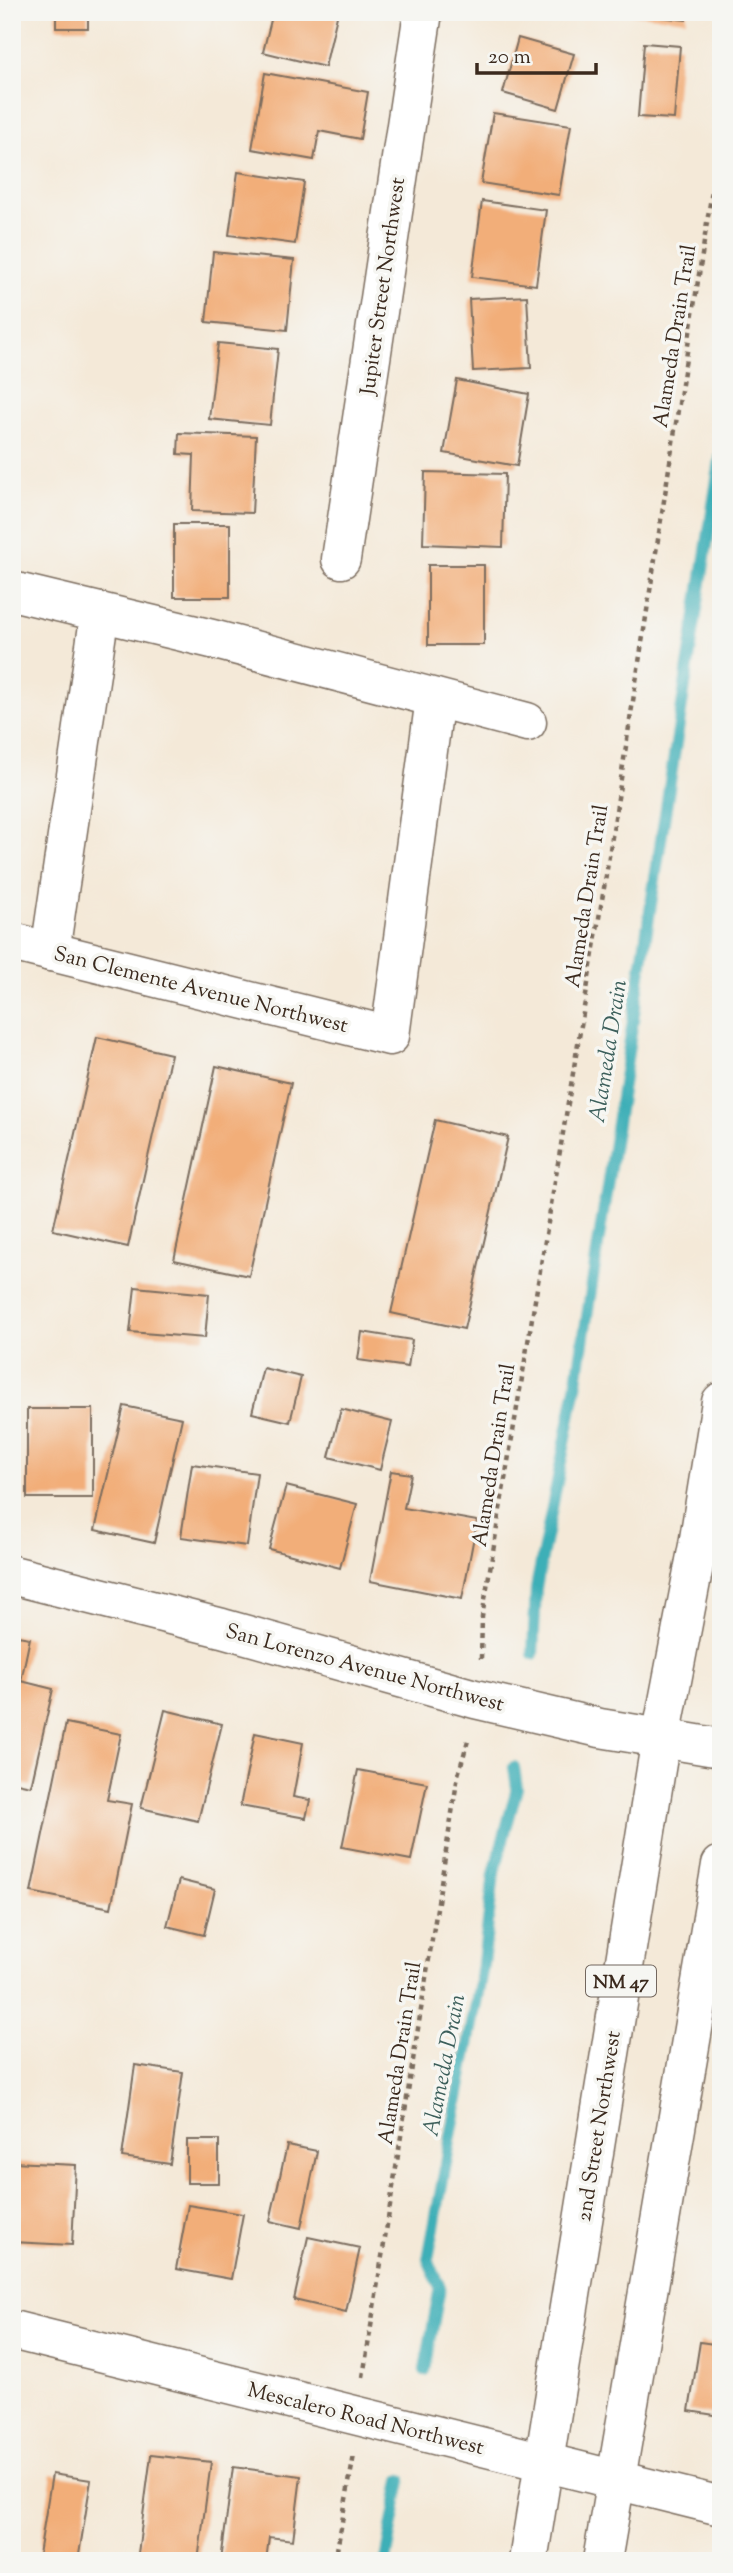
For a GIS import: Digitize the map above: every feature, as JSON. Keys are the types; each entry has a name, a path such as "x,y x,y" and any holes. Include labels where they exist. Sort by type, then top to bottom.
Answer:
{"street":[{"name":"Jupiter Street Northwest","path":"341,559 423,12"},
{"path":"12,591 527,722"},
{"path":"50,952 100,612"},
{"name":"San Clemente Avenue Northwest","path":"12,942 390,1037 435,698"},
{"name":"2nd Street Northwest","path":"528,2561 661,1738 698,1545 721,1402"},
{"name":"San Lorenzo Avenue Northwest","path":"12,1575 222,1629 475,1699 600,1728 721,1748"},
{"path":"602,2561 721,1865"},
{"name":"Mescalero Road Northwest","path":"12,2330 721,2506"}],"path":[{"name":"Alameda Drain Trail","path":"480,1664 482,1617 611,841 721,132"},
{"name":"Alameda Drain Trail","path":"362,2380 458,1775 471,1731"},
{"path":"335,2561 356,2446"}],"building":[{"path":"56,12 88,12 88,28 56,28"},
{"path":"273,12 338,12 325,67 263,52"},
{"path":"687,12 686,20 631,14"},
{"path":"518,38 574,54 558,109 503,93"},
{"path":"644,43 680,46 674,119 638,117"},
{"path":"265,73 368,92 360,139 319,131 314,160 252,149"},
{"path":"493,113 571,125 559,195 481,183"},
{"path":"238,172 304,182 295,244 229,235"},
{"path":"482,201 546,210 536,285 472,277"},
{"path":"213,252 294,260 287,330 206,322"},
{"path":"527,296 531,368 473,371 469,299"},
{"path":"218,343 278,349 270,425 209,419"},
{"path":"457,380 529,394 517,466 444,453"},
{"path":"179,433 256,436 252,513 192,511 194,455 178,454"},
{"path":"425,472 505,474 503,547 423,544"},
{"path":"174,524 230,524 230,597 174,597"},
{"path":"428,565 484,565 484,645 428,645"},
{"path":"97,1037 171,1054 128,1247 53,1230"},
{"path":"216,1066 291,1083 249,1276 174,1260"},
{"path":"435,1120 508,1137 464,1329 391,1313"},
{"path":"135,1287 209,1294 205,1338 130,1332"},
{"path":"362,1332 412,1340 408,1367 358,1360"},
{"path":"263,1368 301,1377 290,1422 252,1413"},
{"path":"124,1406 182,1418 154,1543 95,1530"},
{"path":"27,1409 93,1409 93,1498 27,1498"},
{"path":"341,1409 392,1422 380,1470 329,1457"},
{"path":"192,1464 257,1473 247,1546 181,1537"},
{"path":"391,1471 411,1474 404,1508 477,1521 462,1599 370,1581"},
{"path":"286,1486 357,1504 340,1568 269,1549"},
{"path":"12,1635 30,1638 21,1681 53,1689 31,1786 12,1782"},
{"path":"165,1710 222,1724 198,1821 141,1808"},
{"path":"66,1723 121,1734 107,1800 132,1804 111,1908 31,1892"},
{"path":"255,1733 303,1743 293,1797 310,1800 306,1818 240,1806"},
{"path":"358,1770 427,1783 411,1860 342,1847"},
{"path":"179,1880 215,1889 204,1935 167,1926"},
{"path":"135,2065 183,2072 170,2164 122,2157"},
{"path":"187,2140 219,2140 219,2183 187,2183"},
{"path":"287,2145 317,2151 301,2228 270,2221"},
{"path":"12,2162 76,2165 72,2245 12,2242"},
{"path":"188,2205 243,2214 231,2279 176,2269"},
{"path":"308,2237 360,2248 346,2312 294,2300"},
{"path":"700,2342 721,2345 721,2416 689,2411"},
{"path":"151,2455 211,2462 198,2561 137,2561"},
{"path":"233,2467 301,2476 293,2540 269,2537 266,2561 221,2561"},
{"path":"52,2474 91,2480 78,2561 38,2561"}],"waterway":[{"name":"Alameda Drain","path":"533,1654 536,1588 576,1387 721,454"},
{"name":"Alameda Drain","path":"425,2370 440,2287 428,2259 482,1971 494,1874 517,1788 514,1767"},
{"name":"Alameda Drain","path":"386,2561 401,2480"}]}
